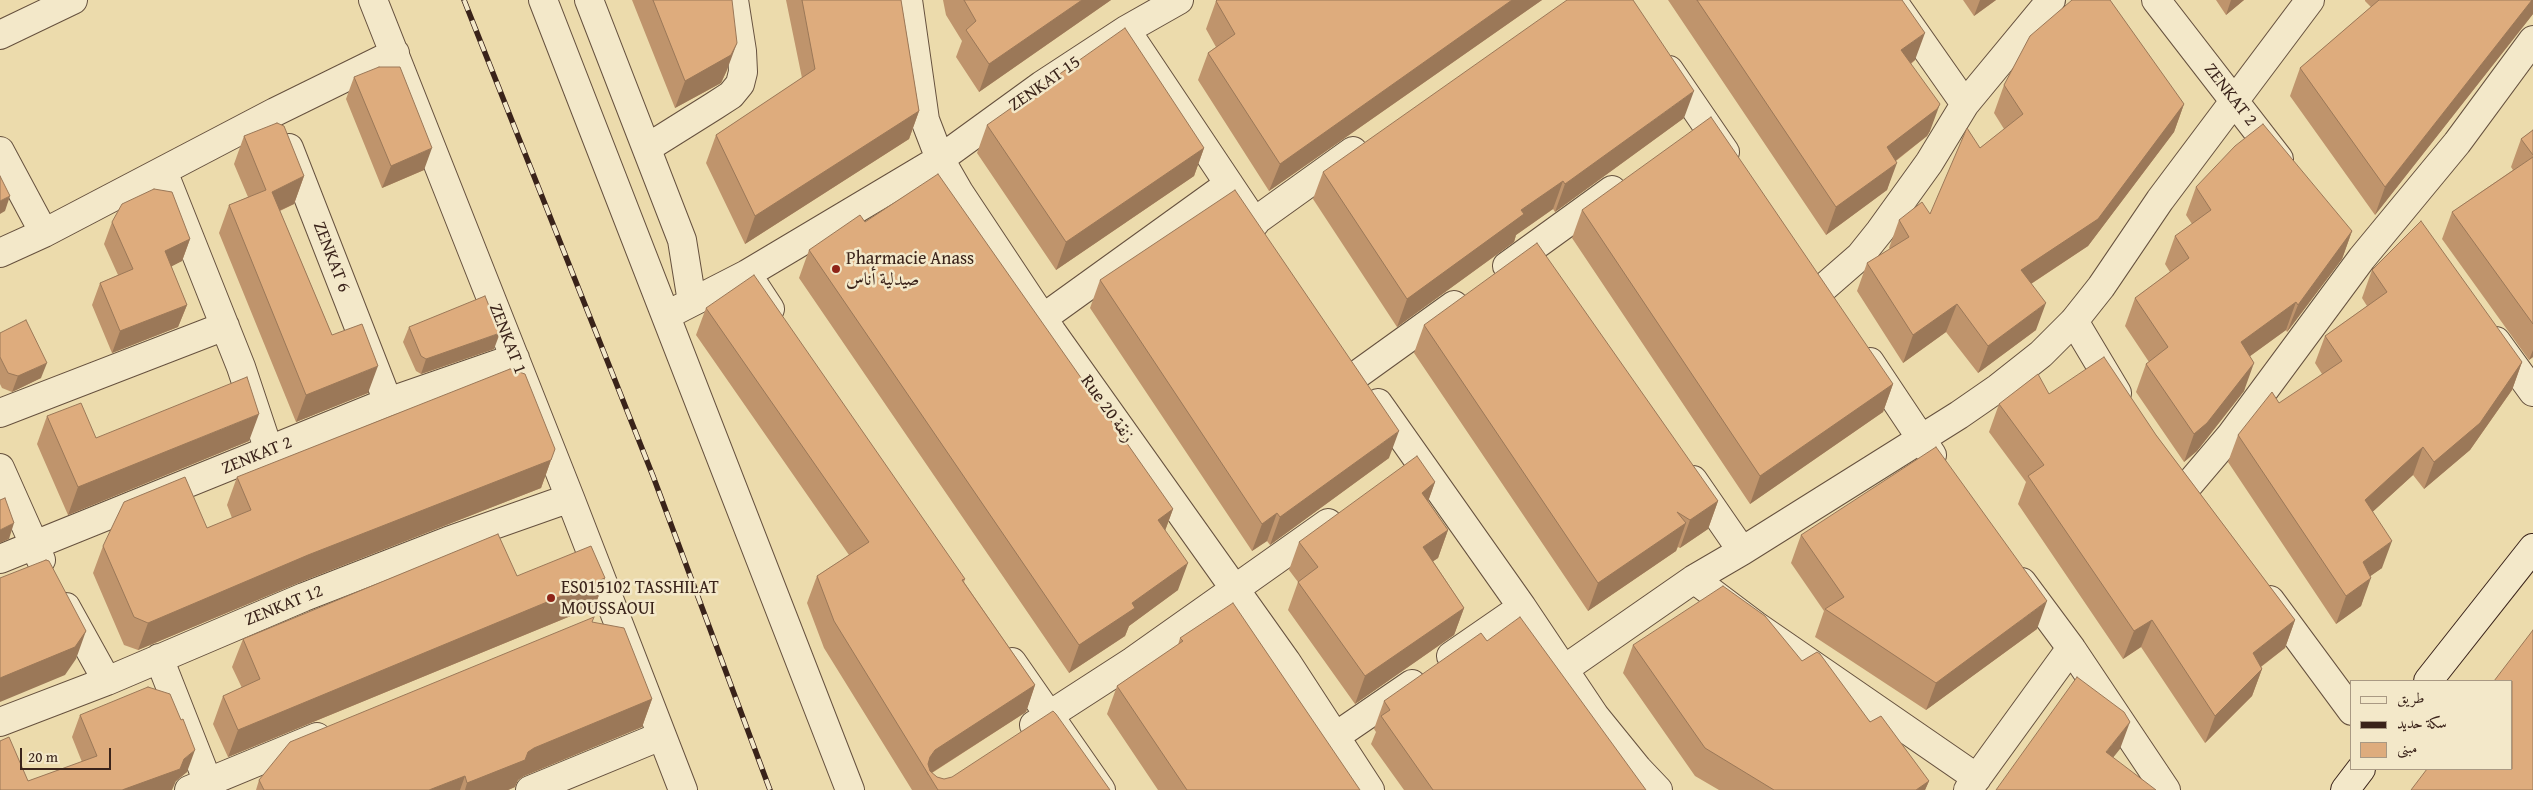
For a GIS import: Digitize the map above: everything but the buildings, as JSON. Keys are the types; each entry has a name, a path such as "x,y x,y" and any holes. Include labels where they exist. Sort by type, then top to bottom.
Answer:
{"street":[{"path":"0,35 73,0"},
{"name":"ZENKAT 1","path":"373,0 570,498 605,618 661,736 683,790"},
{"path":"543,0 850,790"},
{"path":"589,0 682,240 692,302"},
{"path":"647,148 726,99 740,84 743,72 742,51 734,0"},
{"name":"Rue 20 زنقة","path":"908,0 926,120 940,159 958,192 1043,318 1202,545 1235,588 1336,736 1370,790"},
{"name":"ZENKAT 15","path":"667,315 747,274 940,159 1136,16 1179,0"},
{"path":"1892,0 1966,104"},
{"path":"1821,290 1860,256 1880,231 1929,163 1966,104 2051,0"},
{"name":"ZENKAT 2","path":"2156,0 2294,178"},
{"path":"1562,670 1694,579 1742,552 1922,439 1998,388 2041,354 2074,322 2101,287 2160,200 2310,0"},
{"path":"1136,16 1229,184 1271,247"},
{"path":"2186,488 2260,398 2362,258 2457,143 2533,40"},
{"path":"1654,47 1704,123 1739,171"},
{"path":"0,253 44,233 274,112 395,53"},
{"name":"ZENKAT 6","path":"274,112 388,402"},
{"path":"1681,140 1704,123"},
{"path":"1254,222 1378,134"},
{"path":"0,151 44,233"},
{"path":"163,171 225,326 269,451"},
{"path":"1358,374 1634,174"},
{"path":"1043,318 1229,184"},
{"path":"2402,210 2420,234"},
{"path":"2344,236 2362,258"},
{"path":"1531,249 1548,272"},
{"path":"1805,267 1838,315"},
{"path":"747,274 786,332"},
{"path":"2074,322 2133,417"},
{"path":"2482,322 2533,392"},
{"path":"0,413 225,326"},
{"path":"1854,339 1949,480"},
{"path":"1342,351 1522,607 1562,670 1595,716 1638,769 1658,790"},
{"name":"ZENKAT 2","path":"0,559 388,402 515,358"},
{"path":"1393,475 1416,458"},
{"path":"1681,463 1742,552"},
{"path":"2169,467 2203,511"},
{"path":"0,468 33,545 107,680"},
{"name":"ZENKAT 12","path":"0,722 107,680 304,597 448,541 570,498"},
{"path":"1017,736 1133,660 1347,509"},
{"path":"2429,680 2533,548"},
{"path":"2005,559 2071,648 2166,790"},
{"path":"1694,579 1972,784 2071,648"},
{"path":"2254,579 2350,708"},
{"path":"1336,736 1522,607"},
{"path":"999,642 1101,790"},
{"path":"159,658 186,732 203,788 336,729"},
{"path":"530,790 661,736"},
{"path":"2345,790 2360,770"}],"railway":[{"path":"464,0 653,476 770,790"}],"place":[{"name":"Pharmacie Anass صيدلية أناس","path":"836,269"},
{"name":"ES015102 TASSHILAT MOUSSAOUI","path":"551,598"}]}
